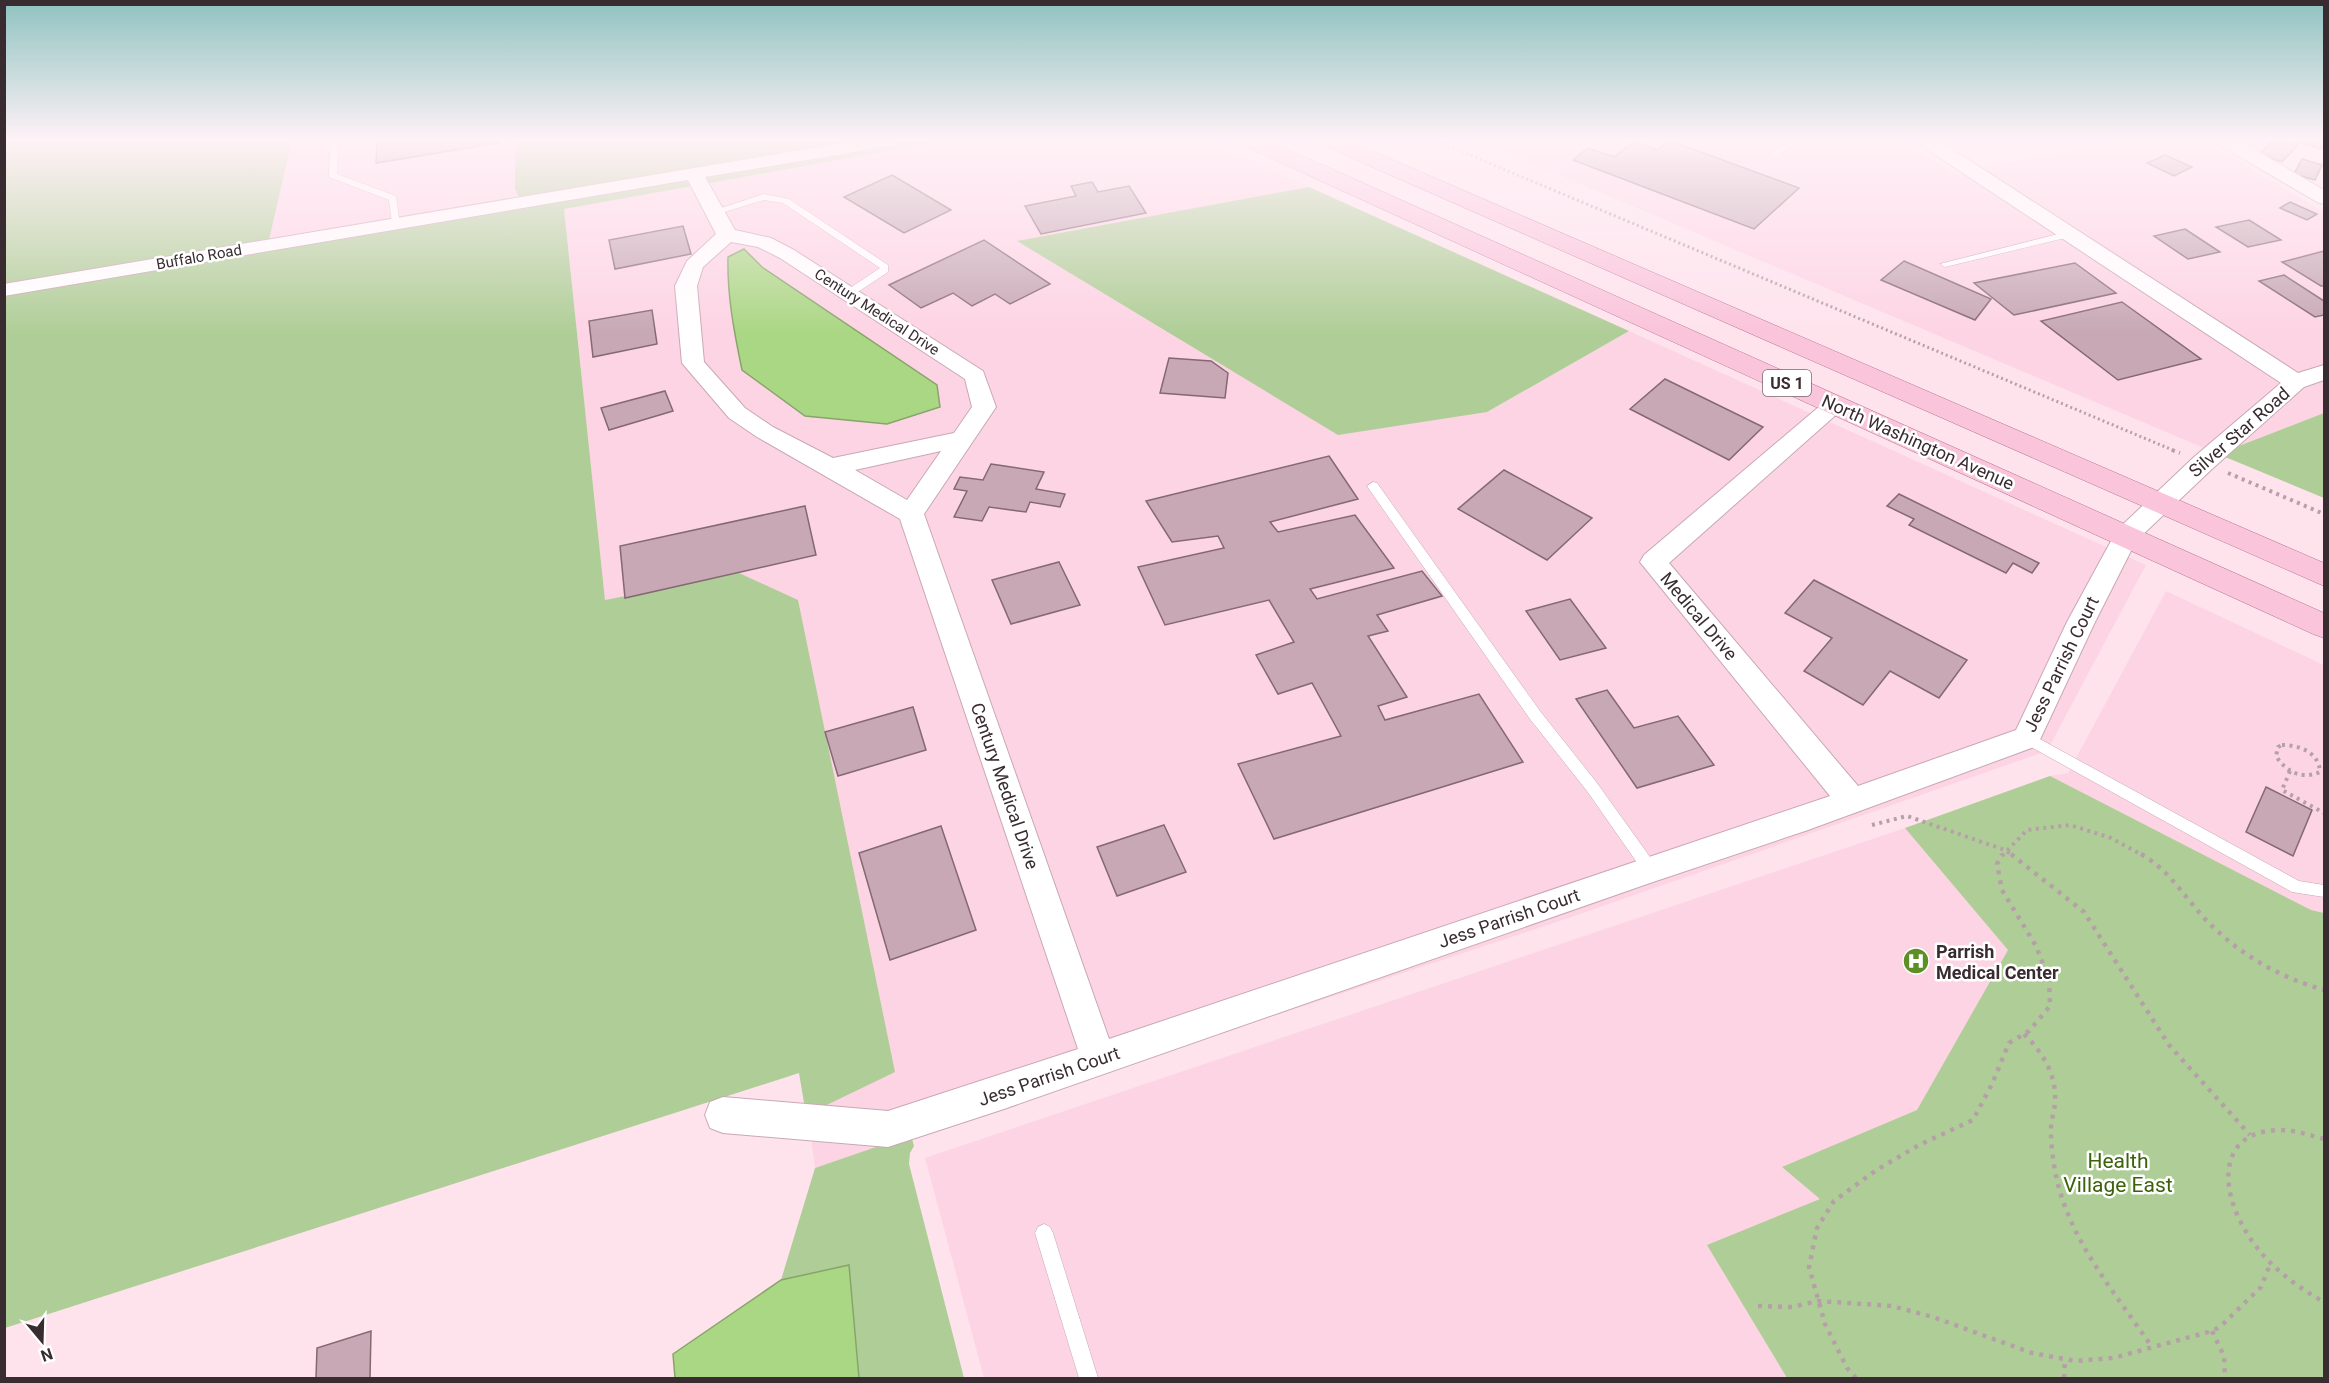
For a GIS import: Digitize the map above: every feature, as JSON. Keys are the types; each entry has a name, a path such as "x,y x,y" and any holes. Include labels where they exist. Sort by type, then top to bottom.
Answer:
{"main road":[{"name":"North Washington Avenue","path":"1392,205 2325,626"},
{"name":"US 1","path":"1477,205 2325,575"}],"street":[{"name":"Buffalo Road","path":"4,290 509,205"},
{"path":"710,205 727,236 694,265 686,286 693,363 737,413 765,432 910,514"},
{"path":"2025,205 2296,382"},
{"name":"Century Medical Drive","path":"727,236 764,242 975,376 984,407 910,514 1099,1059"},
{"name":"Silver Star Road","path":"2159,503 2296,382 2325,372"},
{"name":"Medical Drive","path":"1835,405 1653,562 1851,800"},
{"path":"830,467 963,439"},
{"name":"Jess Parrish Court","path":"723,1115 888,1129 1004,1092 1797,820 2027,738 2081,621 2126,536 2159,503"}],"lane":[{"path":"394,205 397,223"},
{"path":"714,212 739,205"},
{"path":"791,205 885,267 883,272 848,294"},
{"path":"1945,264 2070,234"},
{"path":"1372,486 1535,715 1592,787 1650,869"},
{"path":"2027,738 2297,887 2325,891"},
{"path":"1044,1233 1089,1378"}],"path":[{"path":"1588,205 2325,514"},
{"path":"2282,745 2296,746 2310,753 2321,768 2316,775 2311,776 2290,771 2276,756 2278,747 2282,745"},
{"path":"2290,771 2282,790 2325,813"},
{"path":"1872,825 1907,816 2006,850 2084,912 2169,1045 2250,1135"},
{"path":"1856,1378 1848,1368 1825,1324 1809,1267 1817,1228 1834,1201 1919,1145 1973,1120 1992,1084 2009,1043 2024,1034 2050,1006 2049,979 2036,946 2002,890 1997,864 2006,850 2027,830 2070,825 2111,838 2157,863 2209,923 2250,959 2303,984 2325,990"},
{"path":"2024,1034 2046,1059 2054,1081 2055,1102 2051,1128 2053,1152 2057,1179 2066,1211 2110,1286 2152,1347"},
{"path":"2325,1139 2308,1132 2276,1128 2250,1135 2236,1148 2228,1167 2228,1190 2237,1216 2253,1243 2306,1292 2325,1302"},
{"path":"1758,1306 1792,1307 1818,1301 1892,1306 1933,1317 2032,1353 2075,1361 2113,1358 2212,1331 2221,1326 2260,1287 2271,1262"},
{"path":"2212,1331 2224,1356 2225,1378"},
{"path":"2064,1378 2065,1359"}],"shaded area":[{"path":"277,205 486,205 269,240"},
{"path":"589,205 1216,205 1018,242 1487,412 1629,331 2146,565 2047,751 1554,923 815,1168 739,573 605,600 564,209","holes":["744,249 762,267 732,321 728,257"]},
{"path":"1629,205 2311,205 2324,212 2324,413 2218,454"},
{"path":"744,249 762,267 937,385 940,407 887,424 805,416 742,370 730,299 728,257"},
{"name":"Parrish Medical Center","path":"2166,591 2324,665 2324,1378 984,1378 925,1158 1905,828 2050,776 2068,773"},
{"path":"849,1265 859,1378 675,1378 673,1354 781,1280"}],"green space":[{"path":"5,205 277,205 269,240 480,205 589,205 564,209 605,600 739,573 798,600 895,1072 806,1115 799,1073 5,1328"},
{"path":"1214,205 1348,205 1629,331 1487,412 1338,435 1017,241"},
{"path":"2324,413 2324,498 2218,454"},
{"name":"Health Village East","path":"2050,776 2311,910 2324,913 2324,1378 1787,1378 1707,1245 1820,1199 1782,1167 1917,1110 2008,950 1905,828"},
{"path":"911,1135 914,1146 910,1153 909,1164 964,1378 859,1378 849,1265 781,1280 815,1168"}],"building":[{"path":"857,205 942,205 951,210 904,233"},
{"path":"1141,205 1146,213 1041,234 1025,206"},
{"path":"1690,205 1781,205 1754,229"},
{"path":"2286,205 2296,205 2317,214 2307,220 2280,208"},
{"path":"2249,220 2281,240 2248,247 2216,227"},
{"path":"683,226 691,254 615,269 609,240"},
{"path":"2185,229 2220,252 2188,259 2154,236"},
{"path":"984,240 1050,284 1010,304 995,294 972,306 953,293 921,308 889,285"},
{"path":"2324,251 2324,286 2282,262"},
{"path":"1904,261 1991,299 1975,320 1881,280"},
{"path":"2075,263 2116,293 2014,315 1974,283"},
{"path":"2284,275 2324,301 2324,315 2315,317 2259,281"},
{"path":"2122,302 2201,359 2118,380 2041,321"},
{"path":"652,310 657,344 593,357 589,321"},
{"path":"1169,358 1211,361 1228,373 1225,398 1160,393"},
{"path":"1665,379 1763,427 1729,460 1630,409"},
{"path":"665,391 673,411 609,430 601,408"},
{"path":"1329,456 1358,499 1270,522 1278,532 1355,515 1394,568 1310,589 1317,599 1422,571 1442,596 1377,615 1388,631 1368,636 1407,697 1378,706 1385,720 1479,694 1523,762 1274,839 1238,764 1341,736 1312,683 1278,694 1256,655 1294,642 1269,600 1165,625 1138,567 1224,548 1218,536 1172,542 1146,501"},
{"path":"991,464 1044,472 1036,489 1065,494 1060,507 1030,502 1026,512 989,507 982,521 954,517 967,491 954,489 960,477 983,480"},
{"path":"1504,470 1592,518 1547,560 1458,509"},
{"path":"1899,494 2039,563 2032,573 2013,563 2006,573 1909,525 1914,519 1887,506"},
{"path":"805,506 816,555 625,598 620,546"},
{"path":"1059,562 1080,605 1011,624 992,580"},
{"path":"1814,580 1967,660 1939,698 1890,671 1863,705 1804,671 1832,638 1785,613"},
{"path":"1570,599 1606,648 1560,660 1526,611"},
{"path":"1607,690 1634,728 1678,716 1714,765 1637,788 1576,699"},
{"path":"913,707 926,750 838,776 825,732"},
{"path":"2266,787 2312,810 2293,856 2246,832"},
{"path":"1164,825 1186,872 1117,896 1097,847"},
{"path":"941,826 976,930 890,960 859,853"},
{"path":"371,1331 370,1378 316,1378 317,1348"}],"place":[{"name":"Parrish Medical Center","path":"1916,961"}]}
